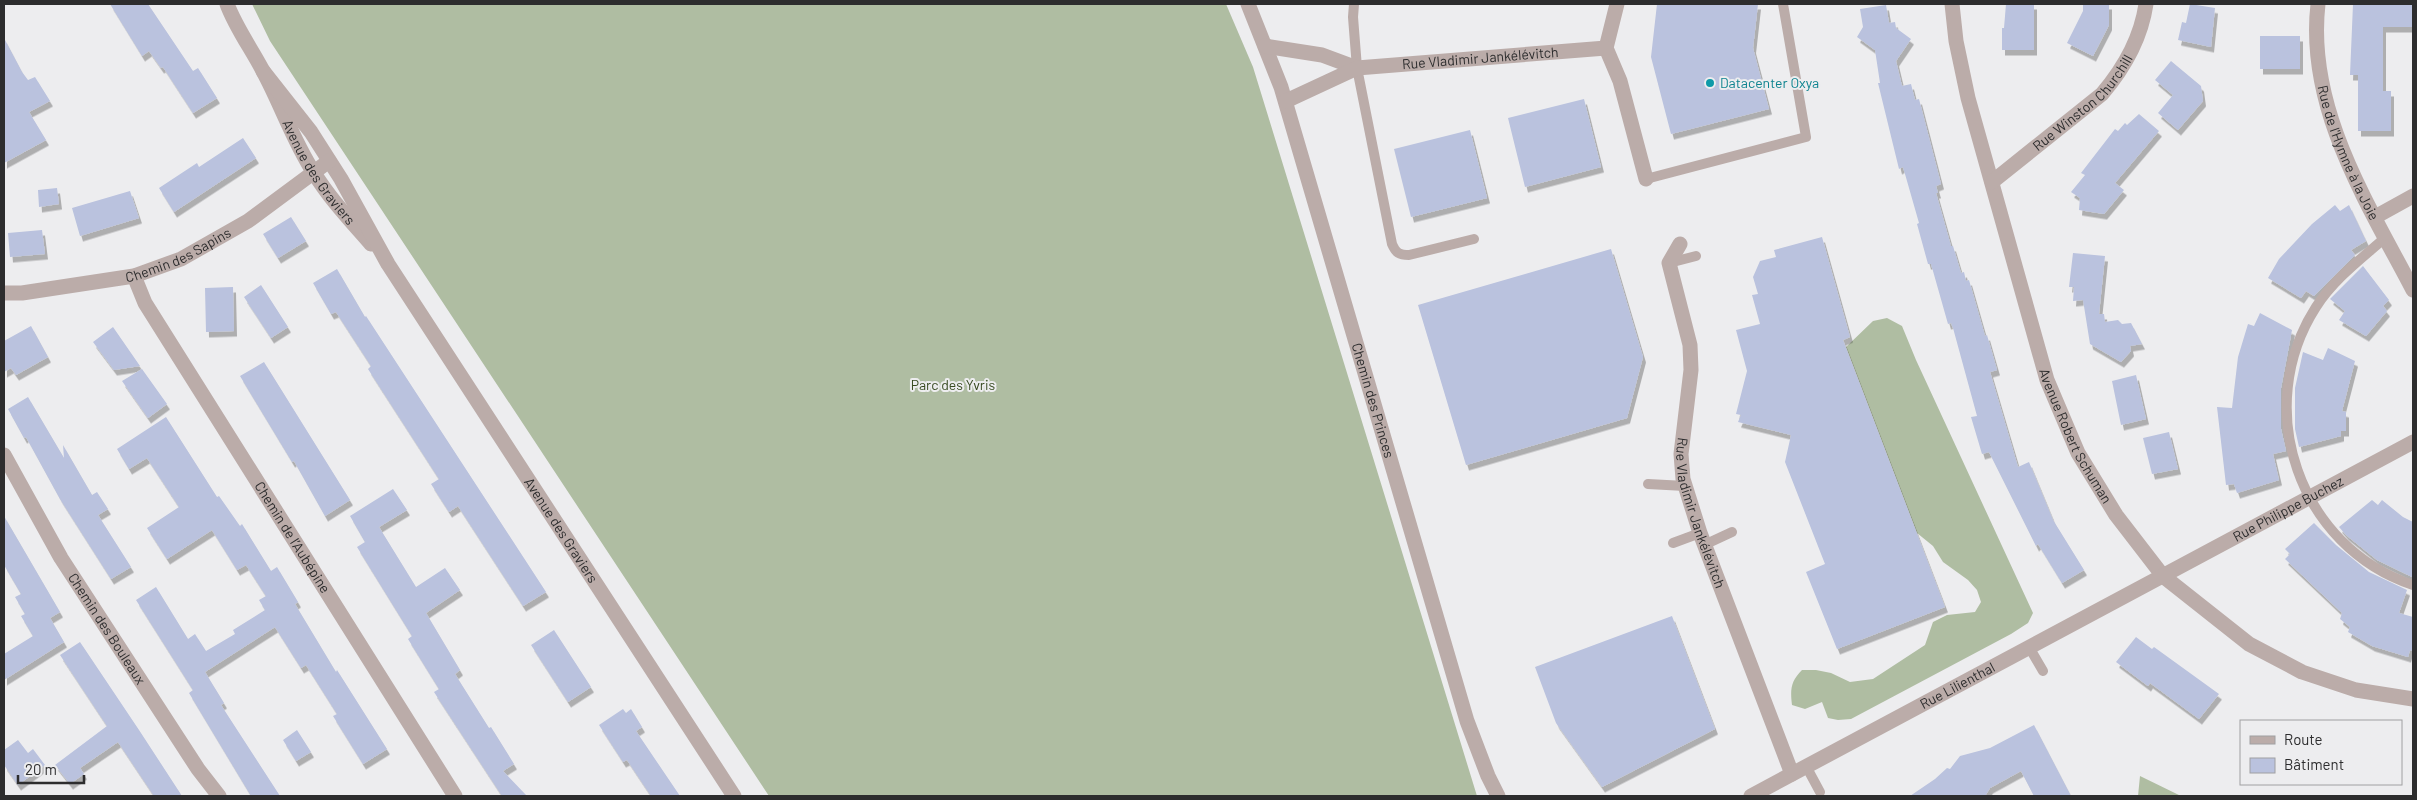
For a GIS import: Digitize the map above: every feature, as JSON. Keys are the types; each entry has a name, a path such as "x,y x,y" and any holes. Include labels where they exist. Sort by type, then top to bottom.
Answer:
{"street":[{"name":"Avenue des Graviers","path":"227,4 234,21 263,71 296,141 314,173 334,202 388,264"},
{"name":"Chemin des Princes","path":"1248,4 1286,102 1467,721 1488,776 1498,796"},
{"path":"1617,4 1606,48 1620,81 1646,179"},
{"name":"Avenue Robert Schuman","path":"1952,4 1956,41 1968,98 2047,380 2078,453 2103,495 2138,546 2163,576 2249,644 2302,672 2356,690 2413,699"},
{"name":"Rue Winston Churchill","path":"1992,182 2102,94 2115,79 2140,32 2146,4"},
{"name":"Rue de l'Hymne à la Joie","path":"2318,4 2317,55 2327,103 2346,160 2413,290"},
{"name":"Rue Vladimir Jankélévitch","path":"1265,46 1322,55 1357,68"},
{"name":"Rue Vladimir Jankélévitch","path":"1286,102 1357,68 1606,48"},
{"name":"Avenue des Graviers","path":"263,71 311,132 351,194 388,264 734,796"},
{"name":"Chemin des Sapins","path":"4,293 22,293 134,276 181,258 248,221 329,161"},
{"path":"2375,217 2413,196"},
{"path":"1669,263 1680,244"},
{"name":"Rue Vladimir Jankélévitch","path":"1669,263 1690,345 1690,370 1681,454 1685,486 1702,539 1792,774"},
{"name":"Chemin de l’Aubépine","path":"134,276 145,303 455,796"},
{"name":"Rue Philippe Buchez","path":"2163,576 2413,442"},
{"name":"Chemin des Bouleaux","path":"4,455 61,558 198,769 219,796"},
{"name":"Rue Lilienthal","path":"1750,796 2163,576"}],"lane":[{"path":"1354,4 1353,17 1357,68 1395,252 1400,255 1408,255 1474,239"},
{"path":"1646,179 1806,137 1783,4"},
{"path":"2386,237 2342,276 2323,298 2309,320 2295,357 2288,391 2288,431 2295,466 2309,498 2324,520 2351,549 2378,568 2413,585"},
{"path":"1669,263 1696,256"},
{"path":"1648,484 1685,486"},
{"path":"1673,543 1732,532"},
{"path":"2029,647 2043,671"},
{"path":"1806,766 1820,792"}],"green space":[{"name":"Parc des Yvris","path":"252,4 1226,4 1253,67 1477,796 769,796 270,41"},
{"path":"1887,318 1902,326 2033,613 2028,623 2011,634 1851,719 1838,720 1828,718 1822,702 1805,709 1792,705 1792,686 1802,670 1831,673 1850,682 1873,679 1925,645 1933,622 1947,615 1975,612 1981,602 1977,590 1968,580 1943,562 1933,546 1917,533 1846,347 1873,321"},
{"path":"2140,776 2181,796 2138,796"}],"building":[{"path":"110,4 148,4 193,71 198,68 217,98 193,113 163,67 161,68 149,51 142,56"},
{"name":"Datacenter Oxya","path":"1657,4 1758,4 1753,48 1769,109 1671,134 1651,57"},
{"path":"2006,4 2034,4 2034,50 2002,50 2002,28 2004,28"},
{"path":"2083,4 2109,4 2109,25 2093,56 2067,43 2083,11"},
{"path":"2190,4 2215,8 2211,47 2178,40 2182,22 2186,23"},
{"path":"2353,4 2413,4 2413,27 2383,27 2383,91 2391,91 2391,131 2358,131 2358,75 2350,75"},
{"path":"1886,5 1889,23 1895,22 1896,28 1911,39 1896,61 1902,86 1911,84 1915,100 1919,99 1941,184 1936,186 1938,193 1936,193 1951,246 1953,246 1961,273 1964,272 1966,281 1969,280 1985,336 1987,335 1997,370 1990,372 2018,467 2029,462 2053,520 2084,570 2062,583 2038,544 2036,546 1989,452 1982,454 1971,417 1977,416 1953,328 1951,323 1948,324 1931,264 1928,264 1917,224 1919,223 1903,167 1899,169 1878,83 1880,83 1875,50 1857,37 1863,27 1860,9"},
{"path":"2260,36 2300,36 2300,69 2260,69"},
{"path":"4,38 22,72 28,80 35,77 50,101 29,112 46,140 4,163"},
{"path":"2171,61 2201,86 2203,101 2178,130 2158,113 2173,95 2155,80"},
{"path":"1584,99 1601,167 1525,187 1508,118"},
{"path":"2139,114 2159,131 2115,183 2124,190 2104,214 2079,210 2080,198 2071,192 2085,175 2081,173 2115,129 2118,131 2125,123 2127,125"},
{"path":"1470,130 1487,198 1411,217 1394,149"},
{"path":"243,138 256,158 174,212 159,188 197,163 199,167"},
{"path":"57,188 59,204 39,207 38,190"},
{"path":"130,191 139,218 80,236 72,208"},
{"path":"2335,205 2340,211 2349,205 2366,241 2351,250 2355,255 2314,296 2306,291 2301,298 2268,278 2279,259 2312,224"},
{"path":"291,217 306,241 278,258 263,234"},
{"path":"42,230 45,254 10,257 8,233"},
{"path":"1822,237 1850,337 1843,340 1945,607 1837,649 1806,572 1825,564 1785,462 1791,435 1738,422 1741,415 1736,414 1747,371 1736,330 1760,324 1752,295 1758,294 1753,277 1760,261 1776,257 1774,250"},
{"path":"1611,249 1643,357 1627,418 1466,465 1418,305"},
{"path":"2073,253 2105,256 2099,314 2104,314 2105,322 2118,320 2122,324 2131,323 2142,344 2130,346 2131,351 2121,362 2090,344 2083,300 2073,301 2074,287 2069,287"},
{"path":"2363,266 2389,300 2383,306 2387,311 2366,336 2339,320 2345,311 2330,299"},
{"path":"337,269 365,317 546,592 523,606 458,506 449,512 431,484 439,479 368,369 371,366 336,312 331,314 313,283"},
{"path":"261,285 288,327 271,338 244,297"},
{"path":"233,287 234,331 206,332 205,288"},
{"path":"2260,313 2292,330 2281,388 2281,429 2286,451 2273,454 2279,480 2237,493 2234,484 2226,485 2217,407 2232,408 2238,357 2248,324 2254,326"},
{"path":"31,326 48,357 16,375 11,368 4,372 4,341"},
{"path":"113,327 140,366 114,370 93,342"},
{"path":"2328,348 2355,361 2342,411 2346,412 2346,431 2341,431 2341,436 2299,447 2295,429 2295,388 2303,352 2323,360"},
{"path":"264,362 350,500 325,516 294,461 292,462 240,376"},
{"path":"142,369 167,404 148,418 122,381"},
{"path":"2136,375 2146,419 2121,425 2112,381"},
{"path":"28,397 64,458 63,445 92,495 97,492 108,509 98,515 131,567 111,579 60,499 26,437 24,438 8,409"},
{"path":"166,417 217,497 219,496 240,526 242,524 271,571 277,567 298,602 295,604 336,672 337,670 387,749 363,764 333,716 337,714 306,665 301,668 275,627 205,672 224,703 221,705 280,796 251,796 189,693 193,690 136,600 156,587 188,639 195,634 206,651 235,634 233,630 265,610 259,600 266,596 246,565 237,570 212,530 167,559 147,528 179,507 147,458 129,469 117,449"},
{"path":"2169,432 2178,469 2152,474 2143,438"},
{"path":"393,489 407,510 379,527 416,587 445,568 460,590 426,613 460,670 455,674 514,764 503,771 527,796 502,796 434,692 439,689 408,639 412,636 357,547 365,542 350,516"},
{"path":"2372,500 2378,505 2382,500 2403,517 2413,522 2412,577 2377,560 2339,527"},
{"path":"4,516 60,612 50,618 64,642 4,680 4,654 33,636 21,616 25,614 15,597 21,594 4,565"},
{"path":"2314,523 2336,545 2369,572 2407,590 2399,613 2413,617 2413,651 2410,650 2408,657 2372,646 2348,632 2350,627 2340,619 2342,613 2285,559 2290,554 2285,549"},
{"path":"1672,616 1715,729 1602,787 1556,723 1535,667"},
{"path":"554,630 591,687 568,702 531,645"},
{"path":"2136,637 2152,649 2154,647 2219,694 2199,719 2150,683 2148,686 2116,662"},
{"path":"80,642 182,796 154,796 118,742 80,768 84,774 70,784 55,765 107,726 60,655"},
{"path":"623,709 626,713 631,709 642,727 636,731 680,796 651,796 627,760 623,762 599,725"},
{"path":"2034,725 2071,796 2034,796 2021,771 1990,788 1985,796 1910,796 1935,779 1947,768 1950,769 1960,756 1990,748"},
{"path":"297,730 311,752 296,761 283,740"},
{"path":"18,740 28,753 33,749 45,765 18,785 4,765 4,750"}],"place":[{"name":"Datacenter Oxya","path":"1710,83"}]}
